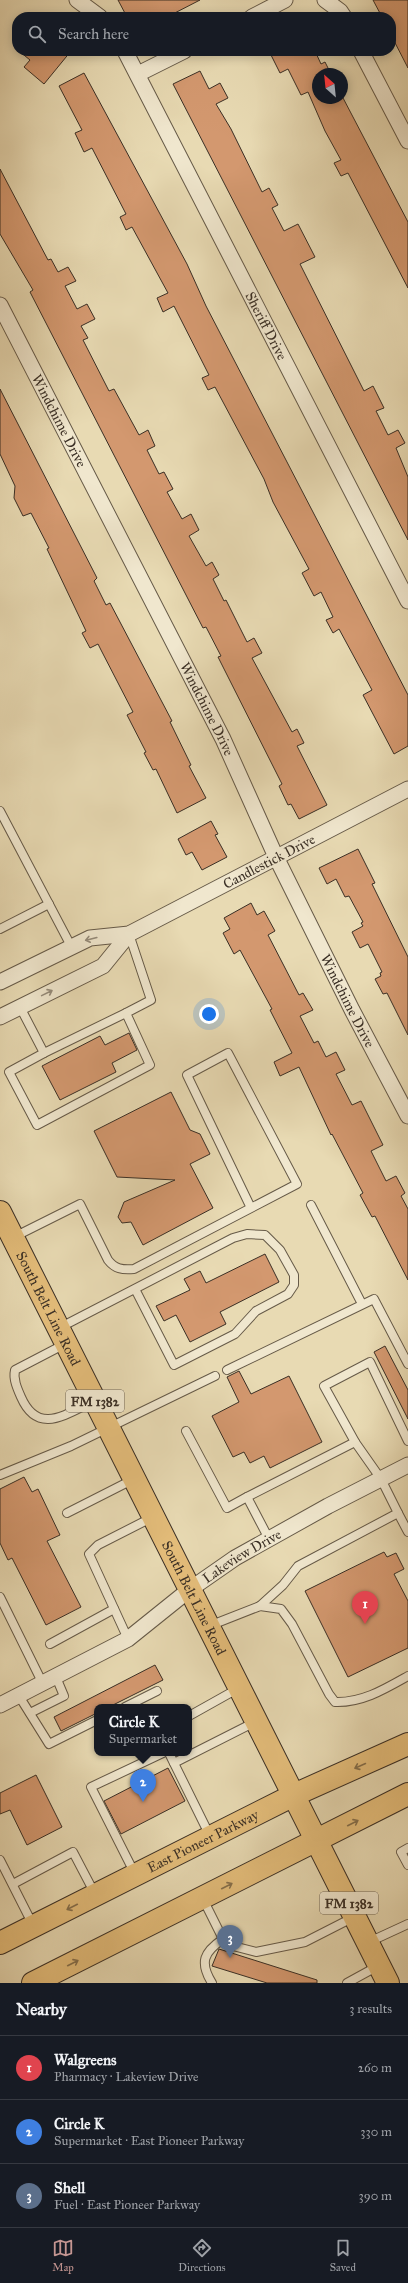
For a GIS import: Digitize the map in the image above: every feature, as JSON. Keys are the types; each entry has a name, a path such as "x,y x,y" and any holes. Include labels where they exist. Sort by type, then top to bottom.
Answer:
{"main road":[{"name":"South Belt Line Road","path":"0,1212 189,1590 318,1840 384,1974"},
{"name":"East Pioneer Parkway","path":"0,1943 294,1795 408,1744"},
{"path":"33,1983 408,1794"}],"street":[{"path":"77,0 93,12"},
{"path":"262,12 285,0"},
{"path":"325,0 341,12"},
{"name":"Sheriff Drive","path":"128,56 408,601"},
{"path":"138,74 174,56"},
{"path":"364,56 408,141"},
{"name":"Windchime Drive","path":"0,305 223,740 276,856 352,1010 408,1116"},
{"name":"Candlestick Drive","path":"0,982 90,938 129,934 276,856 408,789"},
{"name":"Candlestick Drive","path":"0,1017 103,966 129,934"},
{"name":"Lakeview Drive","path":"0,1705 128,1639 189,1590 269,1539 408,1465"}],"lane":[{"path":"0,811 71,946"},
{"path":"0,929 49,904"},
{"path":"126,1013 150,1065 37,1125 10,1072 44,1053 152,1000 129,934"},
{"path":"20,1007 44,1053"},
{"path":"13,1237 80,1204 108,1260 114,1267 124,1270 134,1269 251,1208 297,1184 228,1053 187,1075 251,1208"},
{"path":"311,1205 362,1304"},
{"path":"94,1400 53,1420 37,1417 29,1411 23,1402 16,1383 15,1370 62,1336 135,1289 233,1238 246,1234 265,1235 272,1240 294,1275 294,1285 288,1294 256,1311 235,1334 174,1365 135,1289"},
{"path":"227,1370 374,1299 408,1364"},
{"path":"408,1441 370,1362 324,1386 355,1442 381,1479 408,1532"},
{"path":"0,1475 71,1446 215,1376"},
{"path":"186,1431 227,1508 355,1442"},
{"path":"67,1513 134,1479"},
{"path":"247,1497 269,1539"},
{"path":"208,1626 260,1606 283,1585 298,1566 398,1513"},
{"path":"128,1639 89,1554 98,1545 153,1517"},
{"path":"0,1598 43,1684"},
{"path":"260,1606 281,1609 292,1624 329,1694 335,1702 351,1703 383,1690 408,1676"},
{"path":"50,1644 114,1609"},
{"path":"30,1712 64,1696 56,1677"},
{"path":"192,1714 239,1688"},
{"path":"131,1704 157,1692"},
{"path":"19,1696 49,1744 94,1722"},
{"path":"192,1754 256,1722"},
{"path":"135,1875 91,1787 157,1756"},
{"path":"170,1756 211,1837"},
{"path":"174,1763 188,1756"},
{"path":"408,1848 401,1852 408,1865"},
{"path":"13,1884 73,1852 95,1895"},
{"path":"0,1860 34,1926"},
{"path":"203,1898 223,1939 229,1945 256,1952 305,1942 356,1916"},
{"path":"368,1943 408,1924"},
{"path":"212,1983 206,1972 207,1952 223,1939"},
{"path":"347,1983 384,1974"}],"building":[{"path":"118,0 200,0 177,12 124,12"},
{"path":"373,0 408,0 408,68 396,45 396,12 379,12"},
{"path":"25,56 67,56 44,84 24,67 30,60"},
{"path":"272,56 317,56 321,64 325,62 328,68 312,68 312,101 308,92 301,95 288,69 280,73"},
{"path":"200,71 209,89 220,83 228,98 216,104 231,129 262,192 269,188 278,205 272,208 284,231 298,224 315,257 300,264 364,391 373,386 384,408 376,411 388,435 398,430 405,443 396,448 408,477 408,540 173,84"},
{"path":"84,73 187,264 206,306 408,695 408,746 394,754 363,695 372,690 339,629 333,633 326,620 333,617 321,592 314,596 302,573 309,569 273,502 264,479 215,387 208,390 202,378 209,375 174,306 163,312 157,298 168,293 132,227 126,230 120,217 126,214 92,148 84,152 75,133 82,130 59,86"},
{"path":"313,104 346,104 408,222 408,288 348,173 341,176 334,163 341,160 325,131"},
{"path":"0,169 48,260 51,259 58,272 68,267 76,281 65,286 77,309 87,304 95,319 81,326 88,338 83,340 109,391 114,389 139,435 148,430 155,446 147,450 159,474 164,472 173,489 167,492 182,519 191,514 199,530 189,536 206,566 212,562 219,575 213,579 224,601 226,600 247,642 254,638 262,653 252,658 292,732 297,729 304,743 297,746 327,805 299,819 291,804 288,805 279,786 282,784 218,657 221,656 206,627 203,628 30,292 33,290 0,234"},
{"path":"0,389 97,578 94,581 106,605 110,603 172,721 170,722 191,765 189,766 206,798 177,813 156,769 153,770 144,753 146,752 127,715 133,712 98,644 90,648 82,633 86,631 47,549 49,548 31,513 23,516 14,498 15,486 0,454"},
{"path":"211,821 218,834 215,835 227,857 202,870 192,852 186,855 178,839"},
{"path":"358,849 375,883 372,884 408,957 408,1035 387,993 383,994 375,979 381,976 380,973 382,972 368,944 360,948 352,932 363,926 361,923 363,922 349,896 345,897 336,879 327,884 319,868"},
{"path":"251,903 257,915 264,911 275,931 268,935 299,995 303,993 313,1010 300,1016 314,1043 318,1041 326,1057 336,1052 345,1070 336,1074 352,1105 361,1101 383,1145 371,1151 386,1181 396,1176 405,1193 401,1196 408,1209 408,1280 375,1216 372,1217 360,1195 363,1193 332,1134 331,1135 299,1067 280,1076 274,1062 292,1053 270,1010 272,1009 240,950 234,954 223,933 230,929 224,918"},
{"path":"129,1033 137,1050 112,1063 116,1072 60,1100 42,1066 100,1036 105,1045"},
{"path":"171,1092 190,1130 200,1134 210,1154 190,1164 213,1208 143,1245 131,1222 122,1223 118,1217 124,1202 175,1180 117,1177 94,1131"},
{"path":"265,1254 279,1282 220,1312 226,1324 190,1342 176,1315 164,1321 156,1306 190,1290 184,1279 200,1271 206,1283"},
{"path":"385,1346 408,1390 408,1419 374,1352"},
{"path":"239,1371 251,1394 289,1376 322,1442 270,1468 264,1456 250,1463 244,1452 233,1457 212,1416 239,1402 227,1377"},
{"path":"24,1477 32,1492 38,1489 60,1535 47,1541 81,1607 46,1625 12,1558 8,1560 0,1543 0,1489"},
{"path":"384,1552 387,1557 396,1553 404,1569 394,1574 408,1601 408,1648 348,1677 305,1591"},
{"path":"155,1665 163,1680 115,1704 94,1704 94,1714 61,1731 54,1717"},
{"path":"168,1768 185,1801 121,1834 104,1801"},
{"path":"36,1775 62,1827 27,1845 10,1810 0,1814 0,1793"},
{"path":"219,1949 317,1980 317,1983 267,1983 212,1966"}],"place":[{"name":"Walgreens","path":"365,1624"},
{"name":"Circle K","path":"143,1802"},
{"name":"Shell","path":"230,1958"}]}
